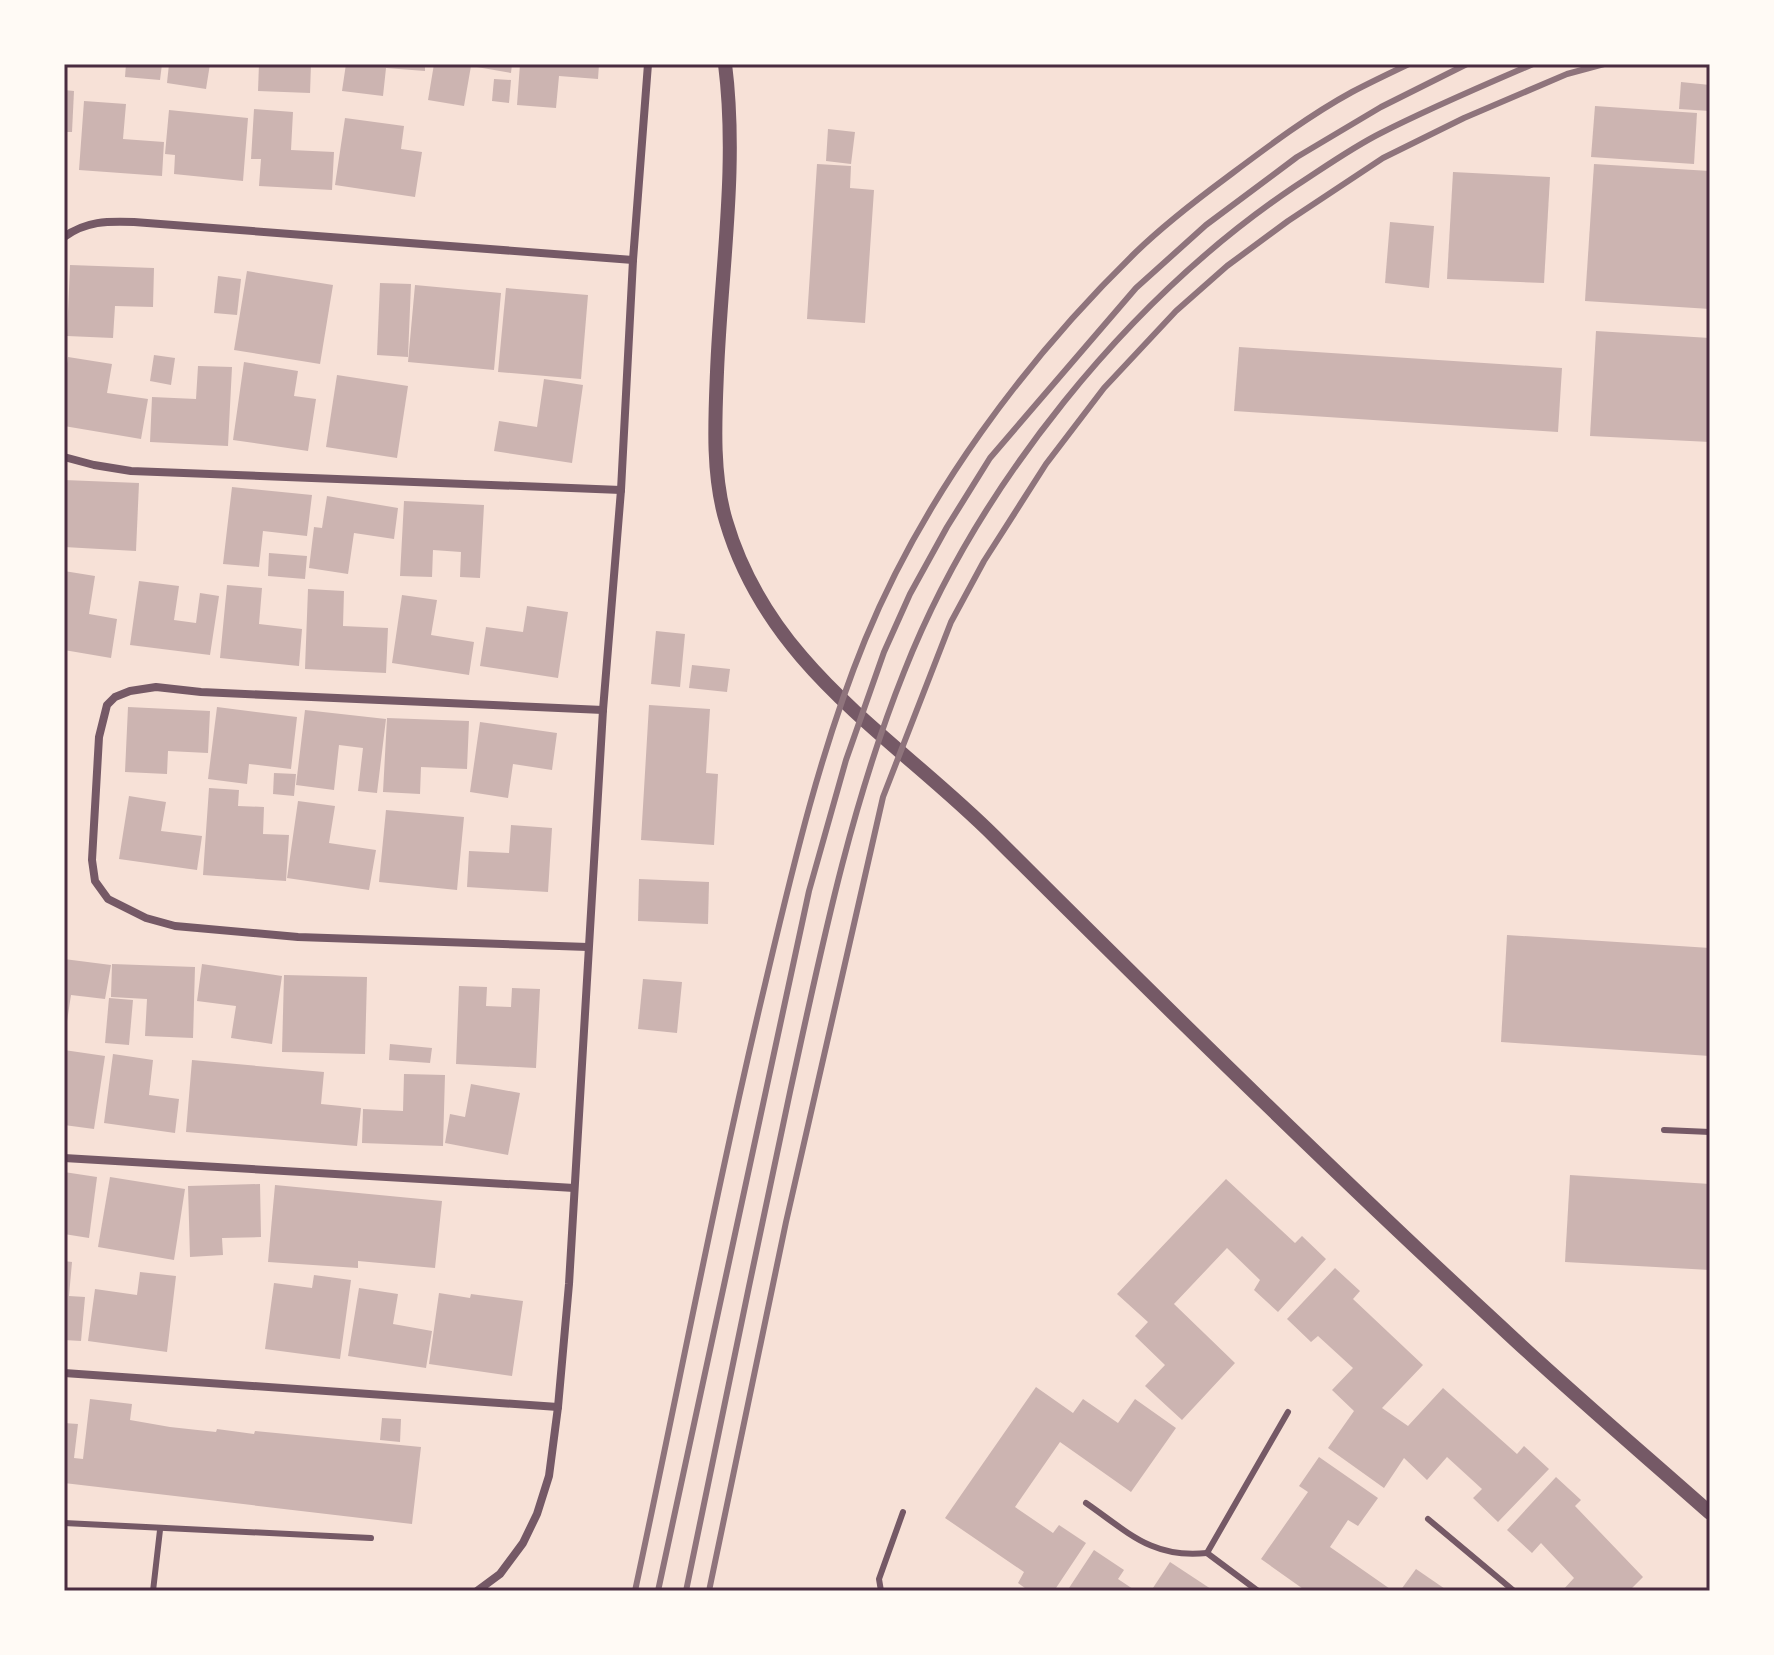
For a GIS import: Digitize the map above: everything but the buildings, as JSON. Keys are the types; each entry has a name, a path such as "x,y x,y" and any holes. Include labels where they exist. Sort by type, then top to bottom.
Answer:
{"street":[{"path":"477,1591 500,1574 523,1543 537,1514 549,1476 558,1407 648,64"},
{"path":"725,64 731,163 720,294 715,409 719,481 725,518 763,605 785,637 855,714 982,824 1289,1127 1502,1329 1710,1513"},
{"path":"64,237 78,227 100,221 134,222 633,260"},
{"path":"64,457 131,471 621,490"},
{"path":"588,947 298,937 175,926 131,912 108,899 95,881 92,860 102,718 107,705 115,697 130,691 156,687 201,692 603,710"},
{"path":"64,1158 574,1188"},
{"path":"64,1373 558,1407"}],"lane":[{"path":"1664,1130 1710,1132"},
{"path":"1207,1553 1288,1412"},
{"path":"1086,1503 1152,1548 1187,1555 1207,1553 1258,1591"},
{"path":"881,1591 879,1579 903,1512"},
{"path":"1428,1519 1514,1591"},
{"path":"64,1523 371,1538"},
{"path":"153,1591 160,1530"}],"railway":[{"path":"635,1591 732,1129 788,891 835,722 889,586 947,482 981,432 1055,338 1136,252 1191,204 1319,111 1409,64"},
{"path":"658,1591 809,891 846,760 884,652 910,594 990,458 1136,288 1206,225 1297,157 1381,107 1467,64"},
{"path":"686,1591 763,1217 825,932 852,827 904,672 935,602 972,534 1016,466 1064,402 1117,341 1173,284 1233,232 1294,187 1370,139 1533,64"},
{"path":"709,1591 786,1222 883,797 951,622 984,561 1046,464 1104,388 1176,311 1227,266 1383,158 1464,118 1567,74 1604,64"}]}
